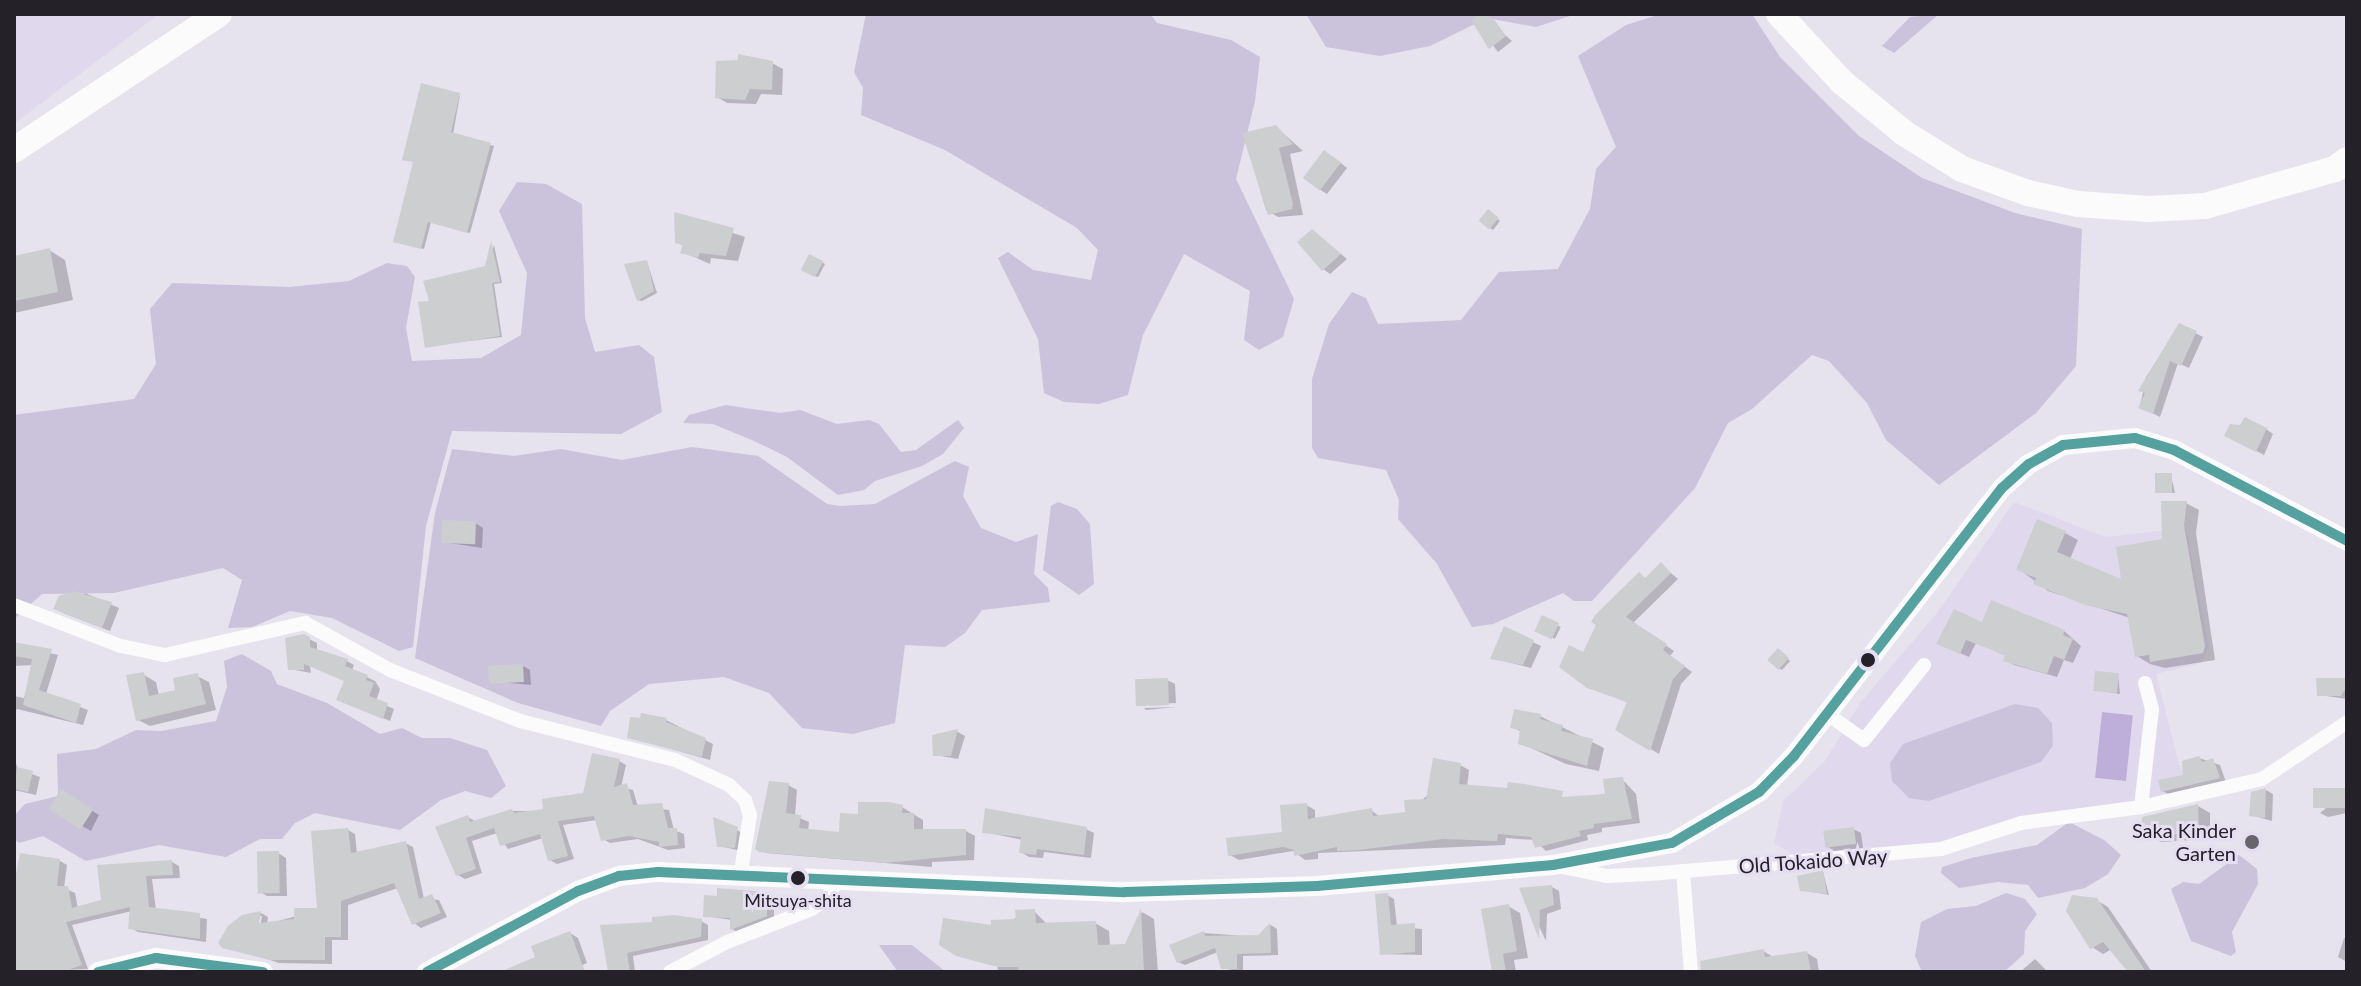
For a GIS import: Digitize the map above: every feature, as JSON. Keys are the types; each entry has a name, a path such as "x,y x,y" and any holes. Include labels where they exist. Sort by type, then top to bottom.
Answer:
{"highway":[{"path":"1779,14 1842,82 1904,133 1962,169 2028,193 2078,204 2148,209 2205,206 2341,164"},
{"path":"14,150 205,17"}],"street":[{"path":"427,972 578,891 619,876 741,871 838,879 1125,892 1317,886 1553,865 1636,853 1698,832 1759,792 1827,714 2002,488 2029,464 2063,445 2135,438 2174,450 2347,541"},
{"path":"14,605 121,646 165,655 305,623 390,670 520,721 576,739 675,760 729,785 745,800 750,815 741,871"},
{"path":"1827,714 1864,740 1924,665"},
{"path":"2141,807 2152,709 2145,683"},
{"name":"Old Tokaido Way","path":"1553,865 1606,876 1918,853 2021,823 2141,807 2274,775 2347,722"},
{"path":"1683,871 1691,972"},
{"path":"670,972 727,942 812,909 826,900 838,879"},
{"path":"98,972 129,961 181,958 263,972"}],"shaded area":[{"path":"14,14 159,14 14,124"},
{"path":"866,14 1150,14 1157,23 1231,40 1260,57 1255,101 1236,179 1294,299 1283,337 1259,350 1244,340 1250,291 1184,254 1143,335 1128,395 1099,404 1064,402 1044,393 1038,339 998,258 1008,252 1033,270 1091,280 1098,250 1077,228 945,150 861,115 863,88 854,72"},
{"path":"1306,14 1576,14 1536,27 1487,18 1430,46 1380,56 1326,47"},
{"path":"1661,14 1752,14 1780,57 1859,136 1922,178 2015,213 2082,229 2076,366 2036,413 1939,485 1886,440 1867,403 1829,361 1812,355 1752,409 1728,423 1695,488 1592,601 1574,601 1563,593 1493,624 1472,627 1437,564 1398,519 1399,500 1386,470 1318,458 1312,448 1312,379 1329,324 1352,292 1366,298 1378,324 1461,320 1499,272 1558,269 1590,209 1596,169 1616,147 1578,56 1626,25"},
{"path":"1939,14 1894,53 1882,46 1910,17"},
{"path":"517,182 546,184 582,204 585,318 595,352 639,345 654,357 662,412 621,434 452,431 426,526 413,647 399,651 332,618 290,611 252,627 228,628 242,580 223,568 114,593 42,594 14,619 14,415 134,399 156,364 150,309 172,283 289,287 349,281 387,263 407,266 415,277 406,328 412,361 481,358 521,335 527,273 499,211"},
{"path":"726,405 780,413 800,410 837,424 869,420 879,424 901,452 916,450 958,420 964,428 943,454 922,466 875,481 864,490 838,495 787,457 752,440 713,424 683,423 689,415"},
{"path":"692,447 758,456 827,504 840,506 875,504 955,461 969,467 963,496 981,528 1016,542 1038,534 1034,574 1048,588 1050,602 982,610 965,633 945,647 905,645 895,723 853,734 802,728 769,693 724,677 649,684 610,711 601,726 518,703 415,658 435,513 452,449 514,456 561,449 622,460"},
{"path":"1058,502 1077,509 1090,524 1094,584 1079,595 1043,570 1051,506"},
{"path":"2014,502 2106,537 2186,528 2209,648 2201,663 2156,674 2179,764 2192,790 1939,846 1801,858 1774,844 1783,801 1825,761 1860,703 1937,613"},
{"path":"242,654 271,671 277,684 327,703 380,734 402,728 422,738 450,738 487,750 506,786 491,798 465,791 441,800 400,830 315,813 295,823 282,839 260,839 226,857 159,845 86,861 43,836 19,843 14,839 14,816 25,804 58,796 57,754 96,749 136,730 161,731 216,721 227,687 224,661"},
{"path":"2015,704 2038,708 2052,723 2053,746 2041,762 1929,801 1909,798 1892,781 1890,763 1903,744"},
{"path":"2102,712 2133,715 2126,781 2095,778"},
{"path":"2069,822 2104,840 2121,855 2108,874 2085,888 2038,898 2028,885 1998,882 1959,888 1941,873 1942,867 1971,858 2037,845"},
{"path":"2239,855 2257,869 2258,884 2232,932 2236,952 2231,956 2191,941 2171,889 2183,882 2199,884"},
{"path":"2006,893 2025,899 2037,914 2025,931 2024,954 2004,972 1922,972 1915,956 1921,922 1947,909 1976,906"},
{"path":"879,945 912,945 946,972 898,972"}],"building":[{"path":"1478,14 1493,18 1506,36 1489,49 1471,20"},
{"path":"738,54 773,61 772,90 750,89 745,100 715,98 716,61 738,60"},
{"path":"421,83 460,93 451,132 491,143 467,233 428,222 421,249 393,242 413,162 402,160"},
{"path":"1276,125 1293,144 1279,148 1293,204 1292,209 1268,215 1242,133"},
{"path":"1324,150 1341,163 1320,191 1303,178"},
{"path":"1488,209 1499,218 1489,229 1479,221"},
{"path":"674,212 734,228 726,256 700,253 698,258 680,253 683,245 675,243"},
{"path":"1312,229 1341,254 1322,271 1297,242"},
{"path":"491,241 500,282 492,283 500,336 425,348 418,302 429,301 423,281 485,266"},
{"path":"50,248 58,292 14,301 14,256"},
{"path":"809,254 823,261 815,277 801,270"},
{"path":"647,260 654,291 637,301 624,264"},
{"path":"2179,323 2197,331 2181,366 2170,361 2153,414 2138,408 2145,393 2138,391"},
{"path":"2245,417 2267,428 2256,452 2224,436 2230,424 2240,425"},
{"path":"2155,473 2172,473 2172,493 2155,493"},
{"path":"2161,501 2187,501 2184,525 2205,646 2203,653 2150,662 2149,655 2135,657 2127,614 2085,605 2033,584 2036,578 2016,570 2037,519 2066,531 2057,552 2121,579 2116,547 2162,539"},
{"path":"442,520 476,521 475,544 441,543"},
{"path":"1661,562 1671,573 1626,617 1667,644 1663,650 1685,666 1673,679 1650,751 1615,730 1627,702 1587,688 1559,667 1569,645 1583,652 1596,625 1591,622 1595,615 1639,572 1645,578"},
{"path":"73,591 112,602 102,628 53,609 59,596"},
{"path":"1991,600 2065,630 2063,635 2073,639 2064,660 2054,656 2047,674 2003,661 2005,655 1966,640 1960,654 1936,644 1954,609 1982,622"},
{"path":"1542,615 1559,623 1552,639 1534,631"},
{"path":"1504,626 1534,640 1523,665 1490,659"},
{"path":"304,634 310,637 310,647 348,659 345,666 368,675 366,680 374,683 369,696 388,703 383,719 336,700 344,681 304,664 304,670 288,670 285,638"},
{"path":"14,642 52,649 39,690 81,704 76,723 23,705 32,659 14,656"},
{"path":"1778,648 1789,658 1778,670 1767,660"},
{"path":"523,664 524,682 489,684 488,666"},
{"path":"2095,671 2119,673 2117,693 2093,691"},
{"path":"144,672 149,696 175,690 173,678 198,673 206,704 136,721 126,675"},
{"path":"1168,678 1169,705 1136,706 1135,679"},
{"path":"2316,678 2347,678 2347,686 2341,696 2317,696"},
{"path":"1514,709 1541,714 1540,719 1563,725 1561,731 1593,739 1587,766 1518,744 1520,730 1510,728"},
{"path":"641,713 667,718 666,722 706,738 702,757 627,738 630,717 640,718"},
{"path":"958,729 951,756 933,756 932,735"},
{"path":"592,753 620,759 614,787 627,783 633,805 662,803 668,828 677,828 678,845 659,847 659,842 629,836 601,841 594,816 558,821 568,856 548,861 540,834 500,846 494,828 466,838 476,869 456,876 435,827 468,815 470,822 512,809 514,813 543,809 542,799 583,793"},
{"path":"2199,756 2202,762 2213,758 2220,778 2161,792 2158,780 2183,775 2182,761"},
{"path":"1433,758 1461,763 1459,784 1507,788 1508,782 1524,784 1563,791 1562,797 1605,794 1603,779 1623,777 1632,819 1594,824 1594,828 1579,831 1581,836 1535,848 1531,837 1498,834 1497,841 1443,839 1359,850 1337,851 1337,847 1294,856 1294,850 1283,847 1228,856 1226,838 1282,832 1280,805 1307,803 1308,819 1372,808 1373,816 1405,812 1404,800 1426,799"},
{"path":"17,767 33,771 28,792 14,789"},
{"path":"769,781 789,783 786,813 801,815 799,828 839,832 840,813 858,814 858,802 889,802 903,805 902,813 914,813 914,829 966,829 966,855 885,863 759,852 755,849"},
{"path":"2266,788 2265,818 2249,816 2251,792"},
{"path":"2313,788 2347,788 2347,808 2313,808"},
{"path":"61,789 93,809 81,829 48,809"},
{"path":"2198,804 2199,833 2147,836 2142,828 2142,817"},
{"path":"985,808 1087,827 1084,855 1037,849 1036,855 1019,853 1021,837 982,833"},
{"path":"713,817 738,827 735,848 717,847"},
{"path":"1854,827 1856,844 1825,848 1823,831"},
{"path":"348,828 351,853 406,841 419,899 432,894 441,913 412,925 394,883 341,901 341,937 325,937 325,960 270,960 222,948 218,943 228,926 242,915 261,911 259,923 294,919 294,908 317,908 311,831"},
{"path":"257,851 279,851 280,893 258,893"},
{"path":"20,853 60,859 57,886 68,886 72,908 101,900 97,865 172,860 173,875 146,876 149,907 200,913 200,939 128,929 130,907 66,922 82,965 62,972 14,972 14,884"},
{"path":"1823,870 1827,894 1800,891 1797,876"},
{"path":"1552,885 1554,905 1540,910 1539,939 1519,888"},
{"path":"717,888 767,892 767,916 730,930 730,918 703,917 704,895 717,896"},
{"path":"1388,893 1391,925 1415,923 1415,952 1380,955 1375,894"},
{"path":"2072,895 2097,898 2146,972 2128,972 2103,942 2090,949 2066,911"},
{"path":"1509,904 1517,951 1503,954 1506,972 1492,972 1481,909"},
{"path":"1035,909 1036,923 1096,921 1098,945 1125,944 1141,909 1144,972 1019,972 1018,967 998,967 956,956 939,945 943,918 991,925 991,920 1016,919 1015,910"},
{"path":"674,915 702,919 701,937 627,953 630,972 608,972 600,925 652,922 652,917"},
{"path":"1270,923 1271,953 1237,954 1237,969 1221,969 1215,948 1177,963 1169,945 1204,931 1205,936 1258,935"},
{"path":"570,931 585,972 500,972 535,957 531,946"},
{"path":"1764,949 1765,957 1807,951 1811,972 1701,972 1700,961"}],"transit line":[{"path":"427,972 578,891 619,876 658,872 1125,892 1317,886 1553,865 1672,843 1759,792 1794,756 2002,488 2029,464 2063,445 2135,438 2174,450 2347,541"},
{"path":"98,972 156,958 263,972"}],"place":[{"name":"Saka Kinder Garten","path":"2252,842"},
{"name":"Mitsuya-shita","path":"798,878"}]}
